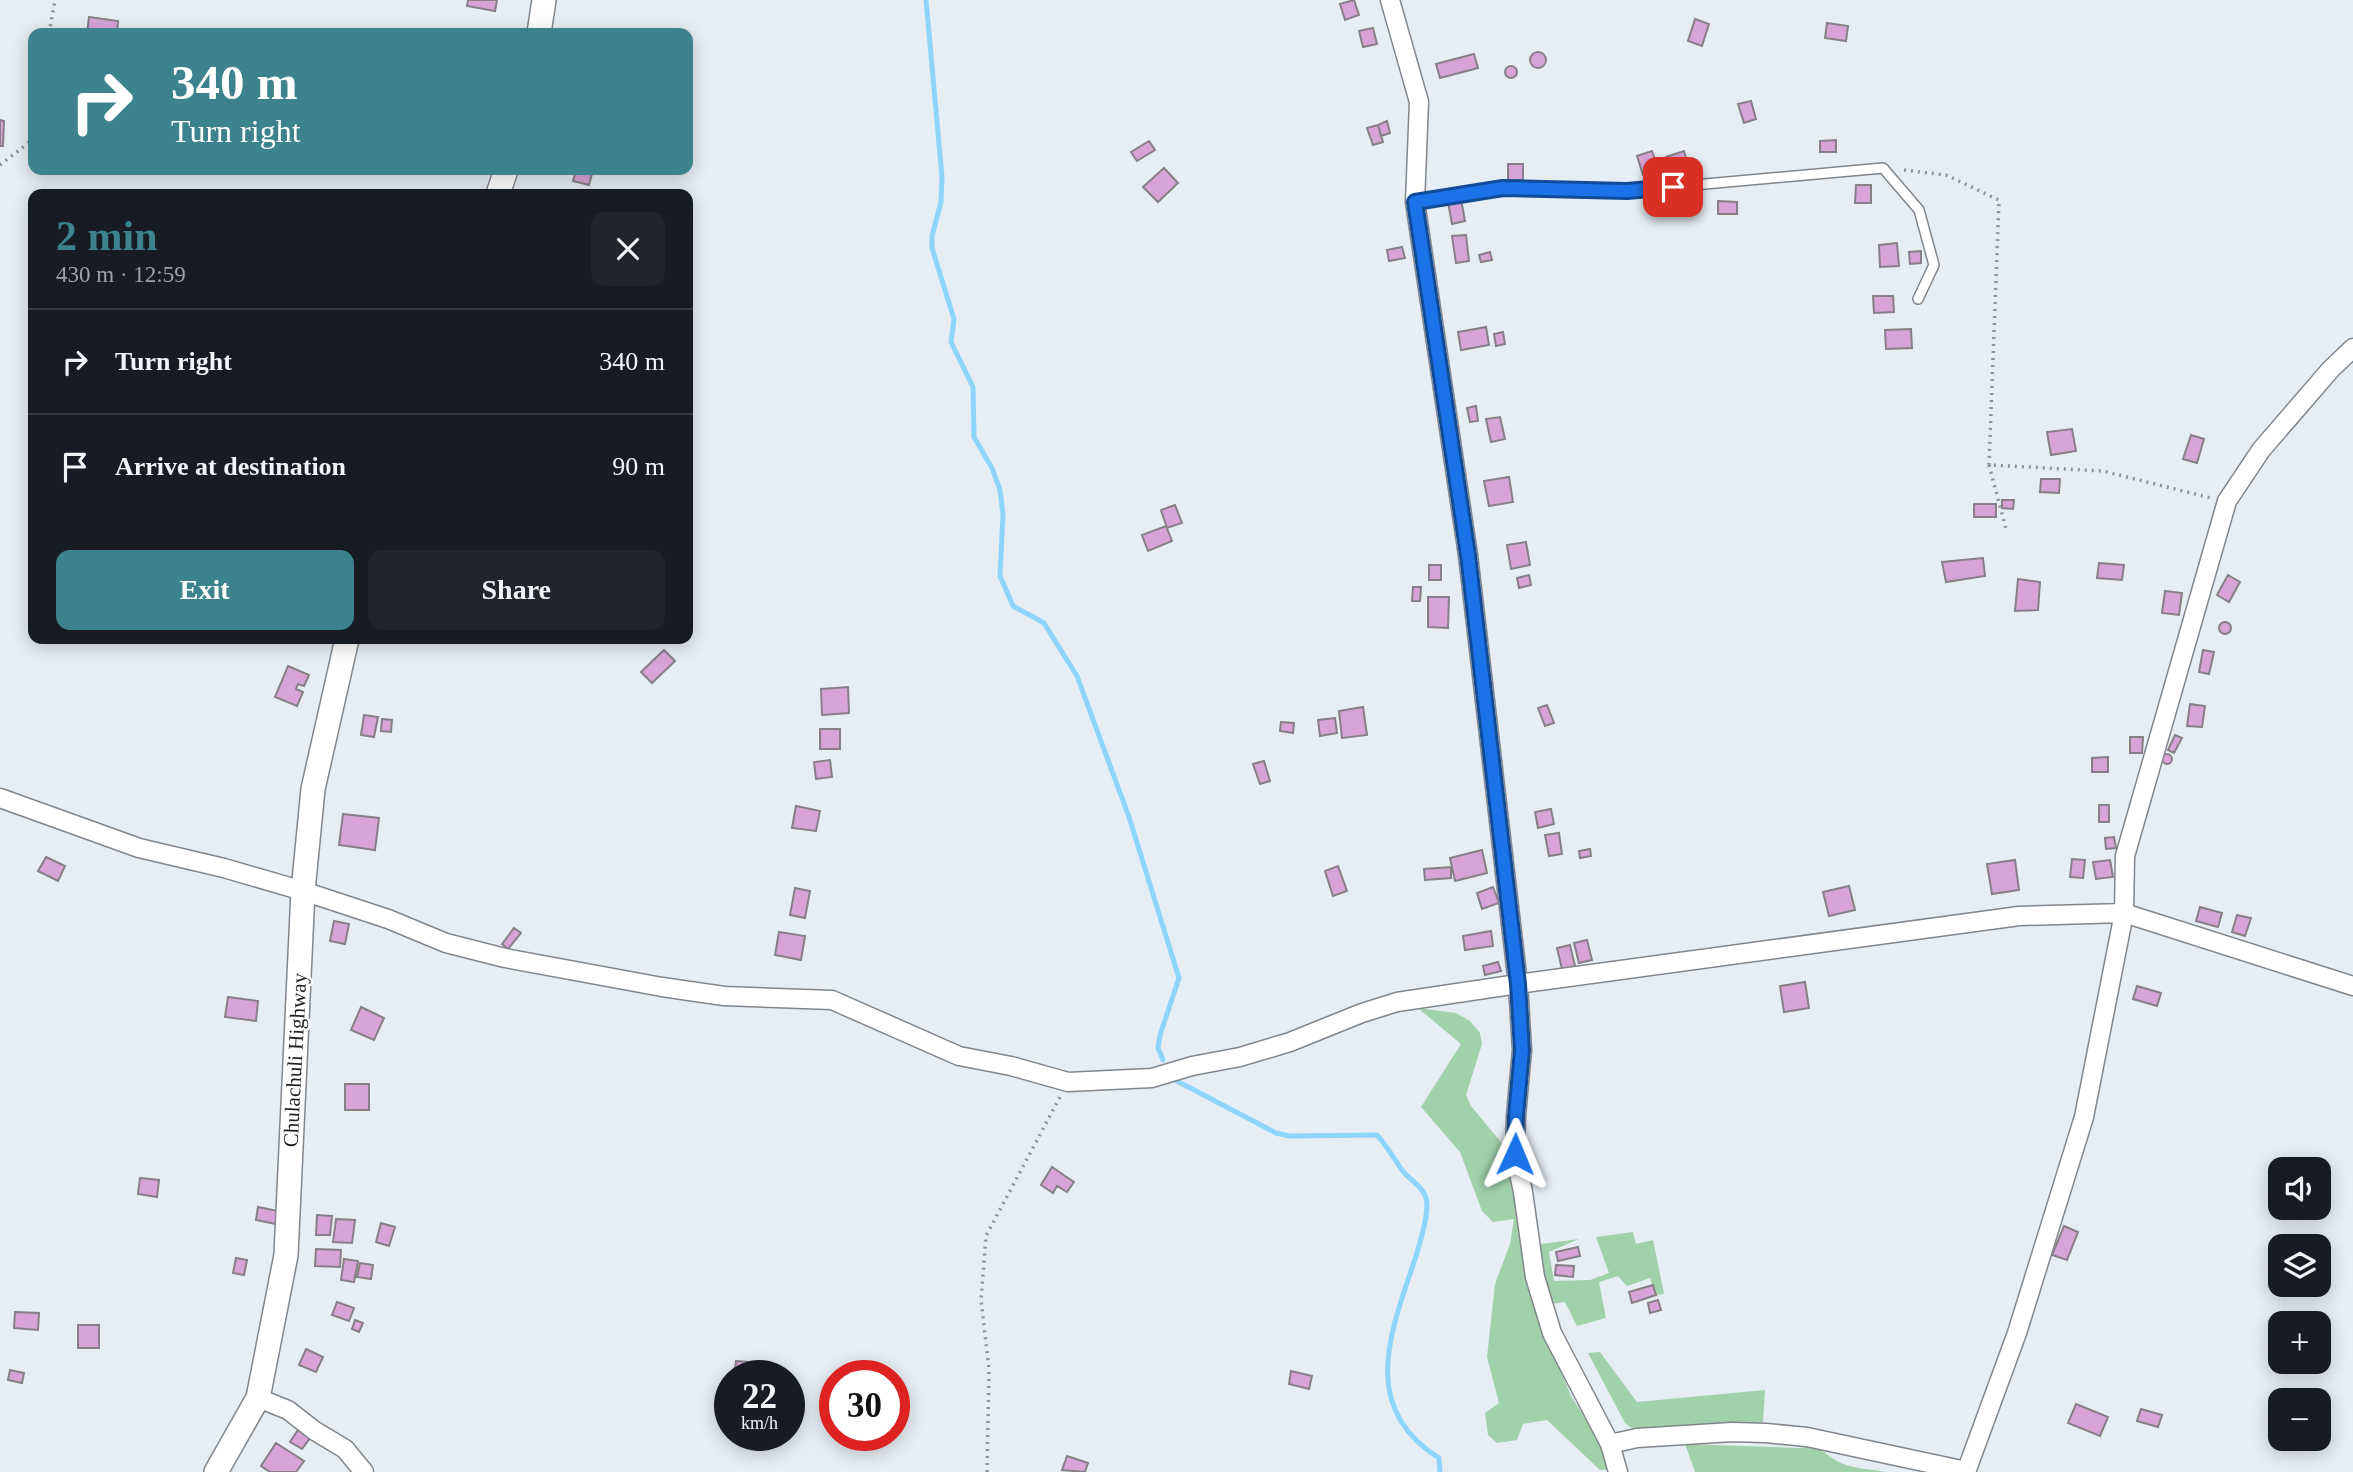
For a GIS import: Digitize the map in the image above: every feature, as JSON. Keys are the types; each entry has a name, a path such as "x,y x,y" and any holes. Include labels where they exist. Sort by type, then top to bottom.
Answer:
{"street":[{"path":"539,28 544,0"},
{"path":"1390,0 1419,102 1415,202 1468,555 1518,984 1522,1050 1515,1154 1524,1192 1535,1278 1552,1333 1610,1444 1618,1472"},
{"path":"1610,1444 1637,1438 1732,1432 1766,1433 1818,1439 1966,1471 2017,1333 2084,1117 2124,913 2126,856 2227,501 2261,450 2331,369 2353,348"},
{"name":"Chulachuli Highway","path":"216,1472 258,1398 286,1255 303,891 313,789 346,644"},
{"path":"0,798 139,848 224,867 303,891 388,919 446,943 505,958 662,987 724,996 832,1000 959,1056 1011,1066 1068,1082 1152,1078 1290,1042 1397,1002 2020,916 2124,913 2353,986"},
{"path":"258,1398 288,1410 315,1432 345,1449 364,1472"}],"lane":[{"path":"1415,202 1503,188 1627,191 1883,168 1919,210 1934,265 1918,299"}],"path":[{"path":"50,28 55,0"},
{"path":"0,165 28,143"},
{"path":"1883,168 1946,175 1999,200 1989,465 2006,529"},
{"path":"1989,465 2103,471 2227,501"},
{"path":"987,1472 989,1369 981,1300 986,1236 1068,1082"}],"green space":[{"path":"1418,1008 1456,1013 1470,1021 1480,1033 1482,1044 1466,1095 1471,1106 1505,1147 1518,1203 1532,1299 1571,1396 1614,1469 1600,1470 1547,1420 1523,1424 1517,1440 1497,1443 1488,1435 1485,1413 1499,1403 1487,1357 1495,1284 1510,1244 1514,1219 1493,1222 1482,1211 1460,1152 1421,1107 1461,1044"},
{"path":"1633,1232 1636,1244 1653,1240 1664,1294 1656,1295 1650,1278 1627,1286 1618,1276 1599,1282 1606,1318 1577,1326 1565,1302 1550,1304 1541,1261 1541,1244 1579,1239 1549,1252 1554,1281 1590,1280 1609,1273 1596,1237"},
{"path":"1600,1352 1637,1402 1765,1390 1763,1422 1715,1429 1640,1434 1625,1423 1588,1353"},
{"path":"1685,1444 1813,1447 1846,1465 1886,1472 1695,1472"}],"building":[{"path":"468,0 497,0 495,11 467,6"},
{"path":"1354,0 1359,15 1345,20 1340,4"},
{"path":"89,17 118,21 117,28 88,28"},
{"path":"1695,19 1709,24 1702,46 1688,41"},
{"path":"1827,23 1848,26 1846,41 1825,38"},
{"path":"1373,28 1377,44 1363,47 1359,31"},
{"path":"1538,52 1546,60 1538,68 1530,60"},
{"path":"1474,54 1478,68 1440,78 1436,64"},
{"path":"1511,66 1517,72 1511,78 1505,72"},
{"path":"1751,101 1756,119 1744,123 1738,104"},
{"path":"0,120 4,121 3,146 0,146"},
{"path":"1387,121 1390,133 1381,136 1378,125"},
{"path":"1378,125 1383,142 1373,145 1367,128"},
{"path":"1836,140 1836,152 1820,152 1820,141"},
{"path":"1149,141 1155,150 1137,161 1131,152"},
{"path":"1652,151 1659,170 1643,175 1637,156"},
{"path":"1684,151 1687,161 1669,166 1666,157"},
{"path":"1508,164 1523,164 1523,180 1508,180"},
{"path":"1164,168 1178,183 1158,202 1143,187"},
{"path":"575,175 592,175 589,185 573,181"},
{"path":"1856,185 1871,185 1871,203 1855,203"},
{"path":"1461,199 1465,221 1452,224 1448,202"},
{"path":"1718,201 1737,202 1737,214 1718,214"},
{"path":"1466,235 1469,261 1456,263 1452,236"},
{"path":"1897,243 1899,266 1880,267 1879,245"},
{"path":"1402,247 1405,258 1389,261 1387,250"},
{"path":"1921,251 1921,263 1910,264 1909,252"},
{"path":"1490,252 1492,260 1481,262 1479,255"},
{"path":"1873,296 1893,296 1894,312 1874,313"},
{"path":"1486,327 1489,345 1461,350 1458,332"},
{"path":"1911,329 1912,348 1886,349 1885,330"},
{"path":"1503,332 1505,344 1496,346 1494,334"},
{"path":"1476,406 1478,421 1470,422 1467,408"},
{"path":"1500,417 1505,439 1491,442 1486,419"},
{"path":"2072,429 2076,451 2051,455 2047,432"},
{"path":"2191,435 2204,439 2197,463 2183,459"},
{"path":"1509,477 1513,502 1489,506 1484,481"},
{"path":"2041,479 2060,479 2059,493 2040,492"},
{"path":"2002,500 2014,500 2013,509 2002,508"},
{"path":"1974,504 1996,504 1996,517 1974,517"},
{"path":"1175,505 1182,523 1167,528 1161,510"},
{"path":"1166,526 1172,541 1148,551 1142,535"},
{"path":"1526,542 1530,565 1511,569 1507,545"},
{"path":"1983,558 1985,576 1946,582 1942,562"},
{"path":"2099,563 2124,565 2122,580 2097,578"},
{"path":"1429,565 1441,565 1441,580 1429,580"},
{"path":"1529,575 1531,585 1519,588 1517,578"},
{"path":"2228,575 2240,582 2229,602 2217,595"},
{"path":"2018,579 2040,582 2038,610 2015,611"},
{"path":"1413,587 1421,587 1420,601 1412,601"},
{"path":"2165,591 2182,593 2179,615 2162,613"},
{"path":"1428,597 1449,597 1448,628 1428,627"},
{"path":"2225,622 2231,628 2225,634 2219,628"},
{"path":"664,650 675,661 652,683 641,672"},
{"path":"2203,650 2214,652 2209,674 2199,672"},
{"path":"288,666 309,675 304,686 298,684 296,689 303,692 297,706 275,697"},
{"path":"848,687 849,713 822,715 821,689"},
{"path":"2190,704 2205,706 2202,727 2187,726"},
{"path":"1547,705 1554,723 1545,726 1538,708"},
{"path":"1363,707 1367,735 1342,738 1339,711"},
{"path":"364,715 378,717 374,737 361,735"},
{"path":"1335,718 1337,733 1320,736 1318,720"},
{"path":"382,719 392,720 391,732 381,731"},
{"path":"1281,722 1294,723 1293,733 1280,731"},
{"path":"820,729 840,729 840,749 820,749"},
{"path":"2175,735 2182,738 2174,753 2168,750"},
{"path":"2130,737 2143,737 2142,753 2130,753"},
{"path":"2167,754 2171,755 2171,763 2167,764 2163,763 2162,759 2163,755"},
{"path":"2108,757 2108,772 2092,772 2092,758"},
{"path":"830,760 832,777 816,779 814,762"},
{"path":"1264,761 1270,781 1260,784 1253,764"},
{"path":"2099,805 2109,805 2109,822 2099,822"},
{"path":"796,806 820,811 816,831 792,828"},
{"path":"1551,809 1554,824 1538,828 1535,812"},
{"path":"343,814 379,818 375,850 339,845"},
{"path":"1559,833 1562,854 1549,856 1545,835"},
{"path":"2114,837 2116,848 2106,849 2105,838"},
{"path":"1590,849 1591,856 1580,858 1579,851"},
{"path":"1482,850 1487,873 1455,881 1450,858"},
{"path":"46,857 65,866 58,881 38,871"},
{"path":"2072,859 2085,860 2083,878 2070,877"},
{"path":"2015,860 2019,890 1992,894 1987,864"},
{"path":"2110,860 2113,877 2096,879 2093,862"},
{"path":"1338,866 1347,891 1333,896 1325,871"},
{"path":"1451,867 1451,878 1425,880 1424,869"},
{"path":"1849,886 1855,910 1829,916 1823,892"},
{"path":"1493,887 1499,903 1482,909 1477,893"},
{"path":"795,888 810,891 805,918 790,915"},
{"path":"2200,907 2222,913 2218,927 2196,921"},
{"path":"2237,915 2251,918 2245,936 2232,932"},
{"path":"334,921 349,924 345,944 330,941"},
{"path":"514,928 521,933 508,949 502,944"},
{"path":"1491,931 1493,946 1465,950 1463,936"},
{"path":"779,932 805,936 801,960 775,955"},
{"path":"1587,940 1592,960 1579,963 1574,943"},
{"path":"1570,945 1575,966 1562,969 1557,948"},
{"path":"1498,962 1501,971 1485,975 1483,966"},
{"path":"1805,982 1809,1008 1784,1012 1780,986"},
{"path":"2137,986 2161,993 2157,1006 2133,999"},
{"path":"228,997 258,1001 256,1021 225,1017"},
{"path":"361,1007 384,1018 374,1040 351,1030"},
{"path":"345,1084 369,1084 369,1110 345,1110"},
{"path":"1052,1167 1074,1182 1067,1192 1057,1186 1053,1193 1041,1185"},
{"path":"140,1178 159,1180 157,1197 138,1194"},
{"path":"258,1207 278,1211 276,1224 256,1220"},
{"path":"317,1215 332,1216 330,1235 316,1235"},
{"path":"336,1219 355,1220 352,1243 333,1242"},
{"path":"381,1223 395,1227 389,1246 376,1242"},
{"path":"2064,1226 2078,1232 2067,1260 2052,1255"},
{"path":"1578,1247 1580,1256 1558,1261 1556,1252"},
{"path":"316,1249 341,1250 340,1267 315,1266"},
{"path":"236,1258 247,1260 244,1275 233,1273"},
{"path":"344,1259 358,1261 354,1282 341,1280"},
{"path":"360,1263 373,1265 371,1279 357,1277"},
{"path":"1556,1265 1574,1266 1573,1277 1555,1275"},
{"path":"1653,1285 1656,1295 1632,1303 1629,1292"},
{"path":"1658,1300 1661,1310 1650,1313 1648,1303"},
{"path":"337,1302 354,1308 349,1321 332,1315"},
{"path":"15,1312 39,1313 38,1330 14,1328"},
{"path":"355,1320 363,1323 359,1332 352,1329"},
{"path":"78,1325 99,1325 99,1348 78,1348"},
{"path":"306,1349 323,1357 316,1372 299,1365"},
{"path":"10,1370 24,1373 22,1383 8,1380"},
{"path":"1291,1371 1312,1376 1309,1389 1289,1384"},
{"path":"2076,1404 2108,1417 2100,1436 2068,1423"},
{"path":"2141,1409 2162,1415 2158,1427 2137,1421"},
{"path":"298,1430 310,1438 302,1449 290,1442"},
{"path":"276,1443 304,1461 296,1472 270,1472 261,1466"},
{"path":"1067,1456 1088,1463 1085,1472 1062,1470"}],"waterway":[{"path":"926,0 942,177 941,202 932,236 932,248 954,319 951,342 973,387 974,437 992,468 1000,490 1003,514 1000,576 1013,606 1044,623 1077,676 1129,817 1179,978 1160,1035 1158,1048 1163,1060"},
{"path":"1175,1080 1276,1133 1289,1136 1377,1135 1405,1174 1422,1190 1427,1204 1426,1219 1391,1339 1389,1391 1397,1415 1413,1438 1439,1458 1440,1472"}],"route":[{"path":"1515,1154 1522,1050 1518,984 1468,555 1415,202 1503,188 1627,191 1673,187"}]}
